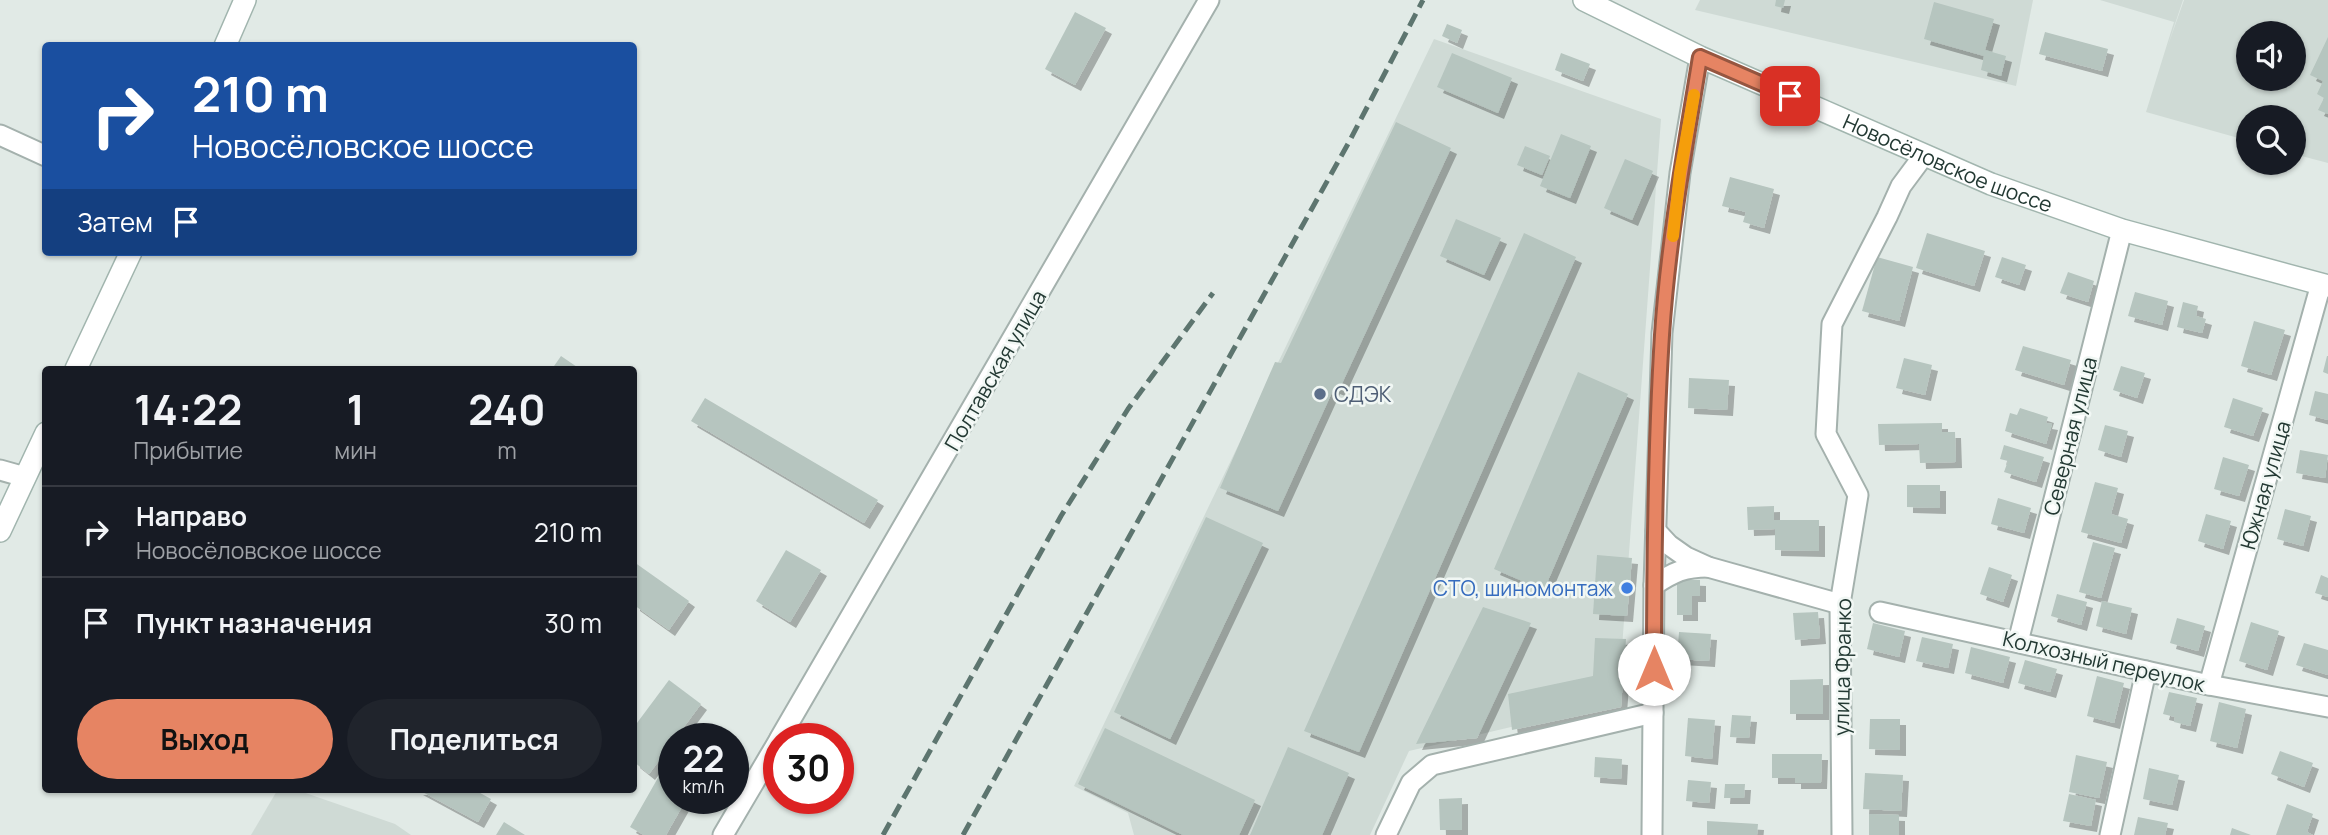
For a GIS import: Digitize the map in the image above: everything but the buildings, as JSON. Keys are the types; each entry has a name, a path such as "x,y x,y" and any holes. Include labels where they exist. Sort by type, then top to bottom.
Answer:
{"main road":[{"path":"227,42 245,0"},
{"name":"Новосёловское шоссе","path":"1584,0 1700,57 1991,184 2122,230 2325,285"},
{"path":"76,366 129,256"},
{"path":"0,531 42,441"}],"street":[{"name":"Полтавская улица","path":"788,723 1209,0"},
{"path":"1652,835 1654,585 1662,333 1680,173 1700,57"},
{"path":"0,135 42,154"},
{"name":"улица Франко","path":"1842,835 1840,604 1858,495 1826,435 1832,324 1901,186 1924,155"},
{"name":"Северная улица","path":"2018,642 2122,230"},
{"name":"Южная улица","path":"2210,685 2325,285"},
{"path":"0,470 25,477"},
{"path":"1656,531 1686,557 1708,567 1840,604"},
{"path":"1654,585 1687,567 1708,567"},
{"name":"Колхозный переулок","path":"1880,612 2210,685 2328,707"},
{"path":"2110,835 2146,671"},
{"path":"1386,835 1411,783 1432,765 1653,713"},
{"name":"Полтавская улица","path":"723,835 763,766"}],"shaded area":[{"path":"1700,0 2033,0 2016,86 1695,10"},
{"path":"2100,0 2183,0 2167,48 2184,0 2328,0 2328,163 2306,157 2306,105 2236,105 2236,137 2146,112 2174,22"},
{"path":"1434,39 1661,119 1618,702 1409,751 1370,835 1134,835 1128,813 1074,786"},
{"path":"276,793 306,793 395,824 411,835 251,835"}],"railway":[{"path":"963,835 1349,142 1423,0"},
{"path":"883,835 1061,516 1128,409 1213,293"}],"slow traffic":[{"path":"1673,236 1680,173 1694,95"}],"place":[{"name":"СДЭК","path":"1320,394"},
{"name":"СТО, шиномонтаж","path":"1627,588"}],"route":[{"path":"1654,669 1662,333 1680,173 1700,57 1790,96"}]}
